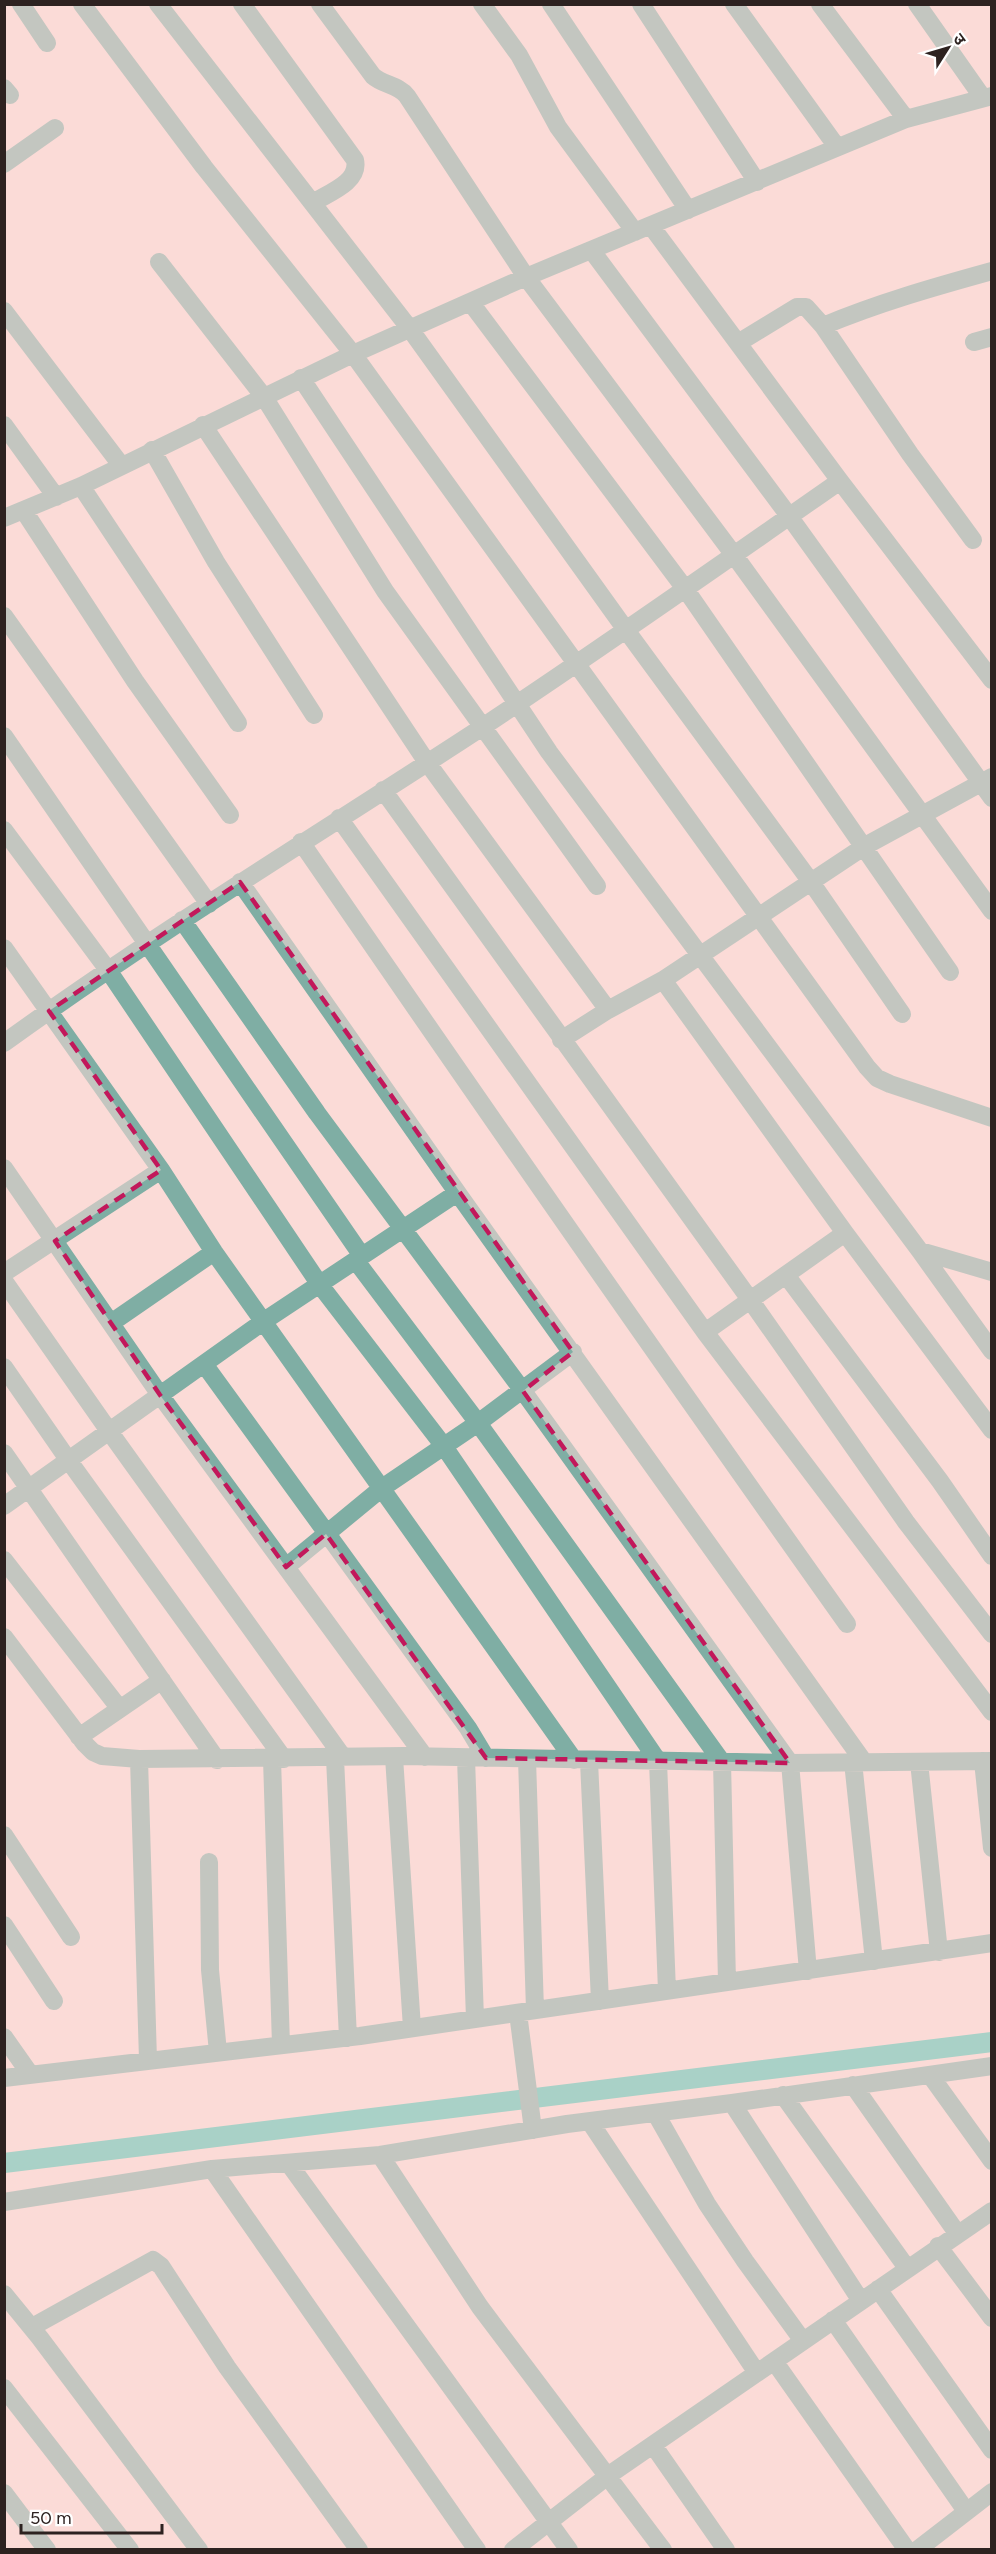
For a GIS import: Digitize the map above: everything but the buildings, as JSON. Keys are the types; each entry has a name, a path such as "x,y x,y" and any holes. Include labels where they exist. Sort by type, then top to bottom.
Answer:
{"street":[{"path":"21,4 48,43"},
{"path":"82,4 204,167 353,354 867,1067 877,1078 890,1084 992,1118"},
{"path":"158,4 314,202 410,329 626,630 811,882 902,1014"},
{"path":"242,4 354,160 355,171 348,181 314,202"},
{"path":"320,4 373,76 383,83 400,89 407,96 526,277 734,555 992,911"},
{"path":"482,4 519,55 558,127 738,343 992,680"},
{"path":"551,4 688,210"},
{"path":"641,4 757,182"},
{"path":"734,4 837,147"},
{"path":"820,4 906,119"},
{"path":"4,518 81,486 301,378 526,277 906,119 987,97 917,4"},
{"path":"4,164 55,128"},
{"path":"561,1040 608,1010 663,980 865,846 923,814 988,786 592,251"},
{"path":"159,262 264,397 385,591 481,728 597,886"},
{"path":"823,326 913,292 992,271"},
{"path":"471,303 686,590 950,972"},
{"path":"738,343 802,306 806,307 823,326 910,454 973,540"},
{"path":"4,311 121,465"},
{"path":"301,378 515,704 591,811 920,1251 992,1352"},
{"path":"4,425 57,497"},
{"path":"203,425 426,761 608,1010"},
{"path":"152,450 216,562 314,715"},
{"path":"4,1043 182,920 575,665 840,481"},
{"path":"81,486 238,723"},
{"path":"24,511 135,681 230,815"},
{"path":"4,616 209,904"},
{"path":"4,736 359,1259 722,1762 727,1982"},
{"path":"383,790 751,1301 906,1522 992,1634"},
{"path":"339,818 705,1332 992,1712"},
{"path":"4,830 108,970 320,1285 443,1445 657,1761 667,1991"},
{"path":"301,842 580,1247 847,1624"},
{"path":"240,882 459,1195 573,1352 859,1762 874,1961"},
{"path":"182,920 317,1113 523,1391 790,1763 808,1971"},
{"path":"4,948 161,1170 214,1252 581,1761 600,2001"},
{"path":"663,980 845,1233 992,1430"},
{"path":"4,1168 160,1395 425,1757"},
{"path":"4,1273 161,1170"},
{"path":"4,1506 264,1321 454,1195 459,1195"},
{"path":"705,1332 845,1233"},
{"path":"920,1251 992,1272"},
{"path":"111,1323 214,1252"},
{"path":"786,1275 940,1481 992,1556"},
{"path":"4,1281 339,1757 348,2038"},
{"path":"286,1567 382,1488 523,1391 573,1352"},
{"path":"204,1364 468,1728 486,1758"},
{"path":"4,1367 278,1759 280,2046"},
{"path":"4,1453 217,1760"},
{"path":"4,1560 120,1709"},
{"path":"4,1636 79,1737 93,1752 102,1756 217,1760 394,1756 790,1763 987,1761 992,1848"},
{"path":"79,1737 162,1680"},
{"path":"394,1756 412,2028"},
{"path":"466,1758 475,2019"},
{"path":"139,1759 148,2060"},
{"path":"527,1759 527,2012 522,2038 533,2130"},
{"path":"919,1762 939,1952"},
{"path":"4,1834 72,1937"},
{"path":"209,1862 210,1970 218,2052"},
{"path":"4,1925 54,2001"},
{"path":"4,2078 348,2038 992,1944"},
{"path":"4,2037 30,2074"},
{"path":"4,2202 212,2169 380,2155 533,2130 992,2066"},
{"path":"930,2074 992,2161"},
{"path":"853,2085 957,2233"},
{"path":"783,2095 907,2268"},
{"path":"732,2103 861,2301"},
{"path":"656,2114 714,2213 803,2341"},
{"path":"590,2122 757,2373"},
{"path":"380,2155 480,2307 609,2475 663,2550"},
{"path":"289,2164 569,2550"},
{"path":"212,2169 477,2550"},
{"path":"513,2550 609,2475 938,2246 992,2211"},
{"path":"938,2246 992,2318"},
{"path":"32,2327 153,2260 161,2266 227,2367 359,2550"},
{"path":"878,2289 992,2450"},
{"path":"4,2294 32,2327 199,2550"},
{"path":"833,2320 966,2511"},
{"path":"774,2361 907,2550"},
{"path":"4,2388 130,2550"},
{"path":"652,2445 726,2550"},
{"path":"917,2550 992,2492"},
{"path":"4,2493 47,2550"}],"highlighted area":[{"path":"240,882 573,1352 523,1391 790,1763 486,1758 326,1534 286,1567 160,1395 55,1241 161,1170 49,1011"}],"waterway":[{"path":"4,2163 992,2042"}]}
